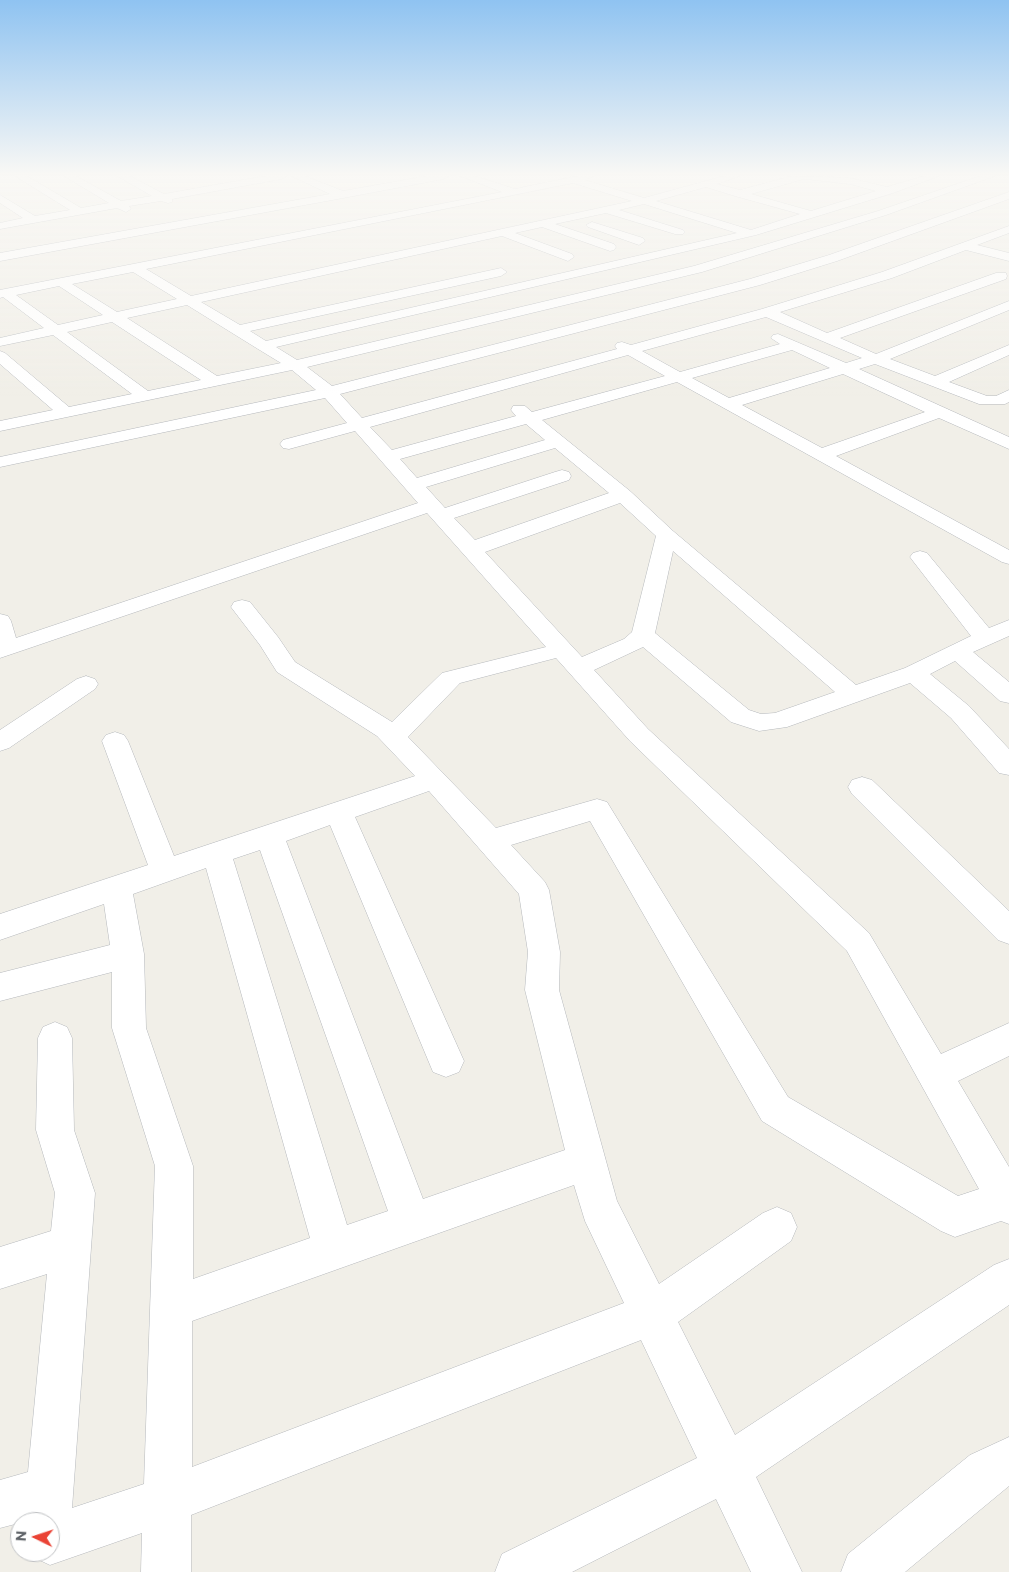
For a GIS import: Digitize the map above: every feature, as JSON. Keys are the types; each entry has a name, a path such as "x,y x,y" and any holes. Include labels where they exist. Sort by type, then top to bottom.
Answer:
{"street":[{"path":"3,254 35,249"},
{"path":"62,249 97,275"},
{"path":"195,249 218,263"},
{"path":"3,294 97,275 136,261 153,264 225,249"},
{"path":"269,249 274,252"},
{"path":"407,249 430,259"},
{"path":"0,342 426,249"},
{"path":"559,249 577,255"},
{"path":"542,263 600,249"},
{"path":"609,249 633,261 717,292"},
{"path":"263,346 682,249"},
{"path":"0,426 295,365 672,275 762,249"},
{"path":"0,462 329,392 717,292 857,249"},
{"path":"289,444 738,321 887,274 957,249"},
{"path":"980,249 1009,256"},
{"path":"817,253 851,264"},
{"path":"3,254 45,285"},
{"path":"348,254 382,270"},
{"path":"136,261 188,301 295,365 329,392 639,734 858,942 1008,1200 955,1217 775,1109 597,809 490,841"},
{"path":"300,264 334,280"},
{"path":"237,330 516,268"},
{"path":"869,269 887,274"},
{"path":"456,270 473,278"},
{"path":"983,270 1005,277"},
{"path":"241,277 273,296"},
{"path":"826,338 1005,277"},
{"path":"407,281 424,289"},
{"path":"61,282 215,382"},
{"path":"358,292 374,300"},
{"path":"3,294 145,396"},
{"path":"289,305 306,315"},
{"path":"727,404 876,359 1009,305"},
{"path":"768,312 876,359 970,396 985,401 999,401 1009,396"},
{"path":"738,321 1009,444"},
{"path":"585,326 1009,558"},
{"path":"388,457 794,345"},
{"path":"935,382 1009,349"},
{"path":"0,356 65,412"},
{"path":"493,389 622,495 853,695"},
{"path":"970,396 986,408 1009,417"},
{"path":"821,455 940,412"},
{"path":"0,620 4,649 429,502 558,442"},
{"path":"429,502 562,476"},
{"path":"473,551 481,546 622,495"},
{"path":"393,737 451,678 570,659 632,644 643,635 666,535"},
{"path":"920,557 985,638"},
{"path":"242,607 270,642 286,668 386,730 434,779 534,890 544,952 542,990 599,1206 777,1572"},
{"path":"643,635 740,716 759,723 778,721 914,673 957,650 1009,627"},
{"path":"957,650 1009,695"},
{"path":"914,673 960,712 1009,766"},
{"path":"0,742 86,684"},
{"path":"115,740 165,871"},
{"path":"0,927 434,779"},
{"path":"862,787 1009,931"},
{"path":"338,812 446,1061"},
{"path":"269,835 412,1223"},
{"path":"216,853 334,1250"},
{"path":"117,887 128,954 129,1028 174,1166 166,1572"},
{"path":"0,987 128,954"},
{"path":"0,1504 49,1506 75,1193 55,1130 55,1038"},
{"path":"935,1074 1009,1039"},
{"path":"172,1307 587,1161"},
{"path":"60,1537 168,1500 652,1314 777,1227"},
{"path":"0,1268 70,1246"},
{"path":"520,1572 727,1468 1009,1280"},
{"path":"866,1572 987,1472 1009,1460"}]}
